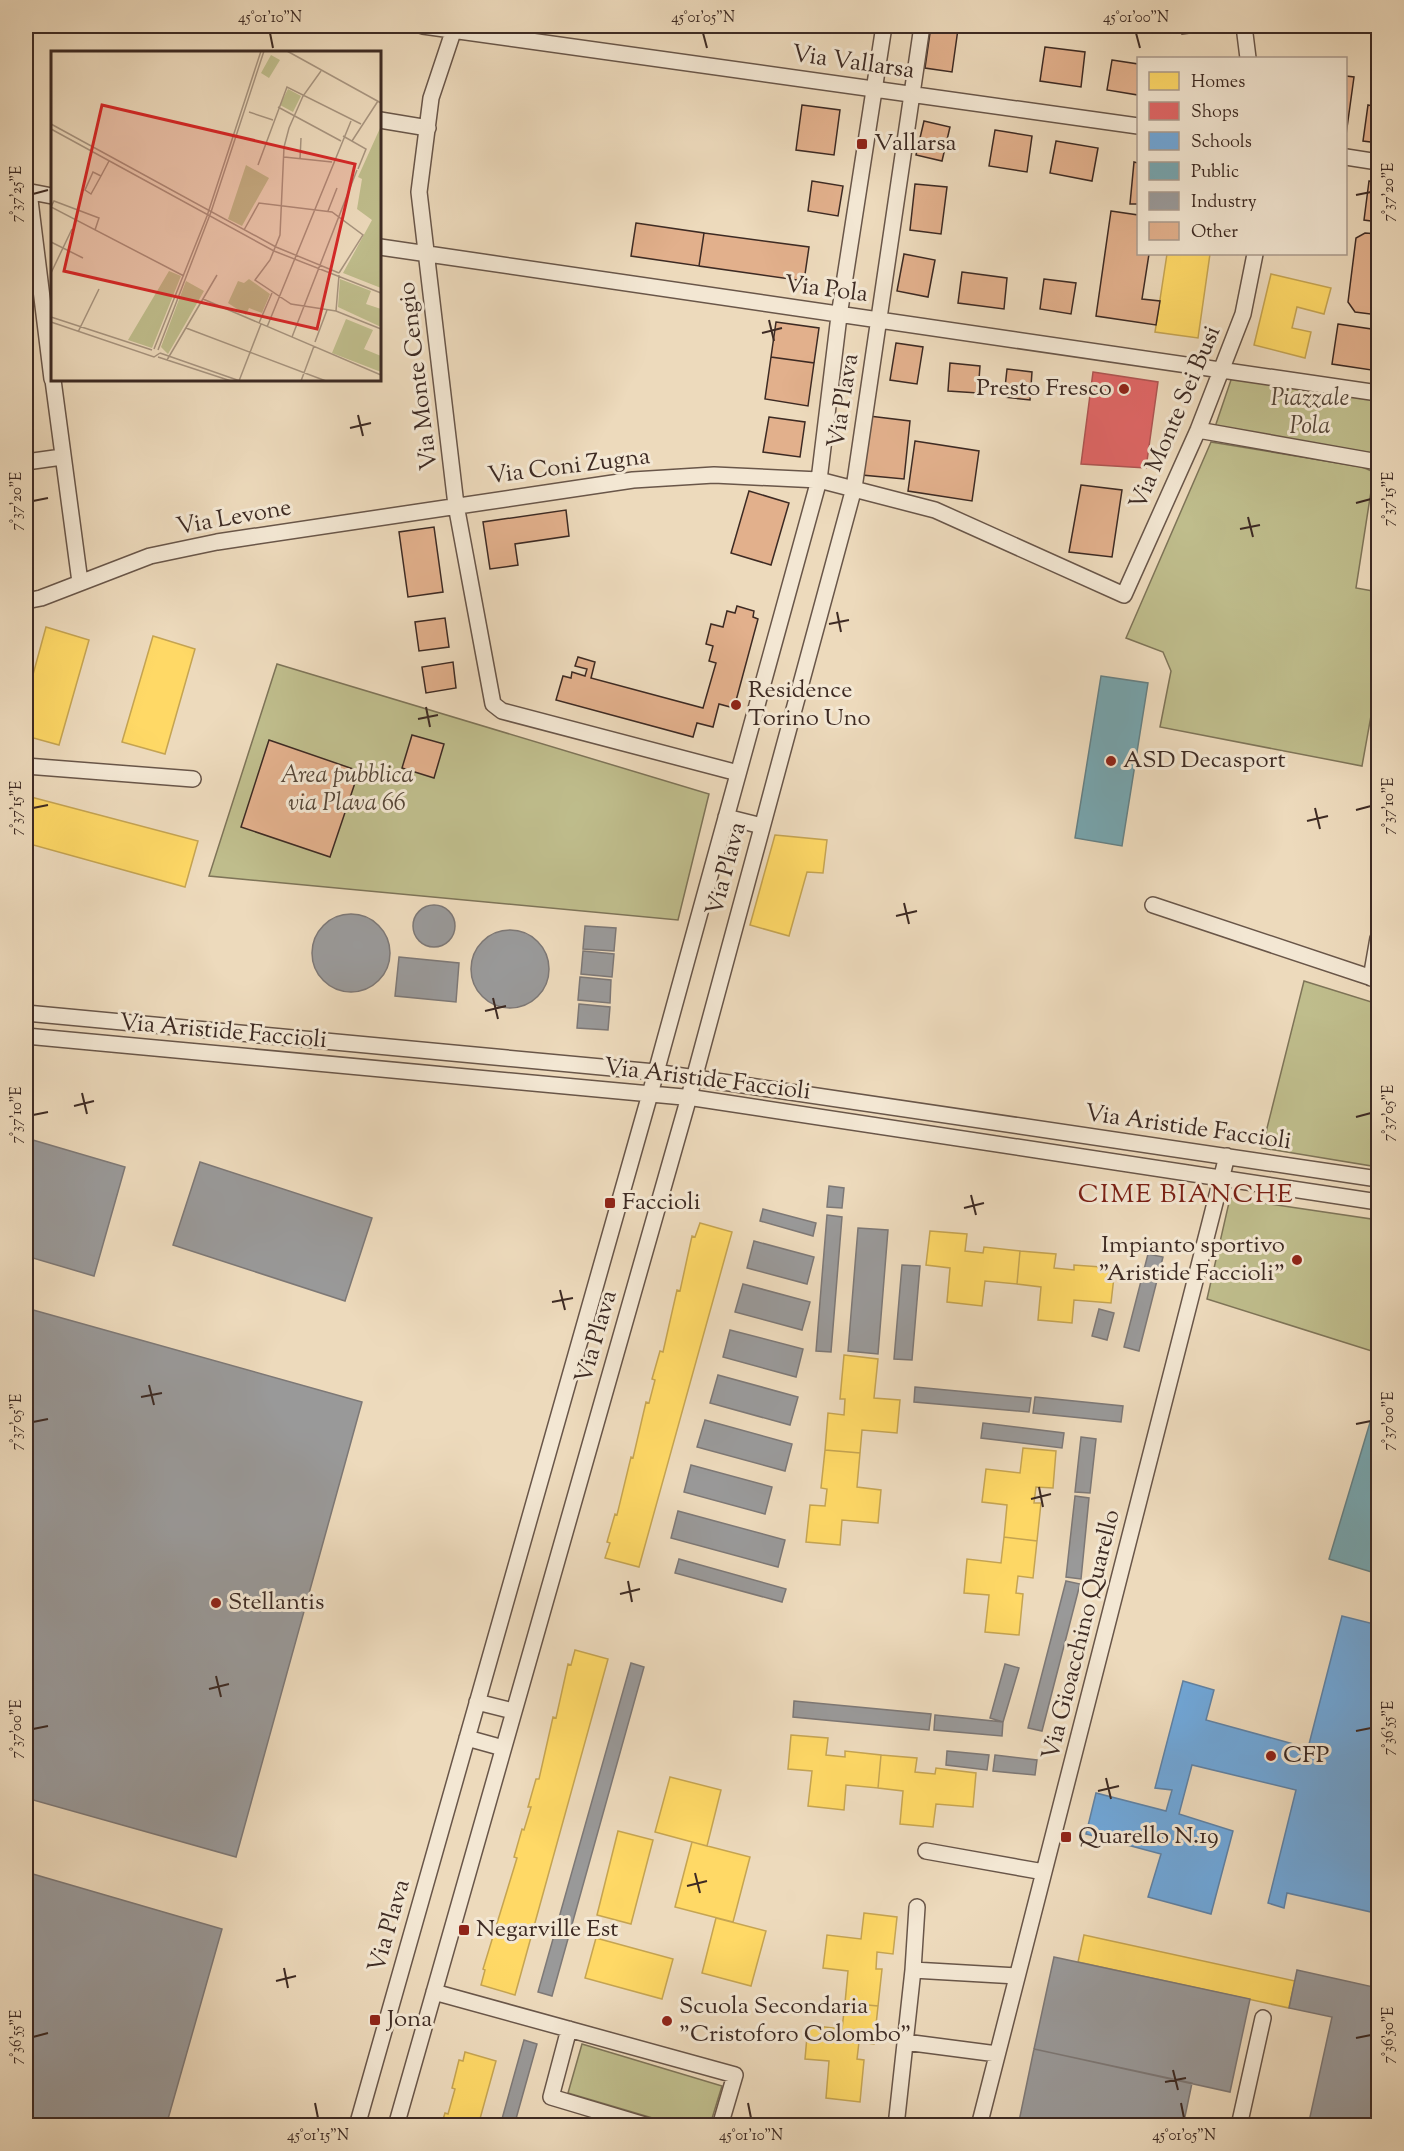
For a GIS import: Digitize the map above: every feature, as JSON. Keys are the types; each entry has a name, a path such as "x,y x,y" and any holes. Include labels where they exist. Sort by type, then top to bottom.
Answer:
{"street":[{"path":"423,26 454,28"},
{"name":"Via Plava","path":"357,2126 650,1094 819,480 838,316 884,26"},
{"name":"Via Plava","path":"396,2126 689,1097 854,488 922,26"},
{"path":"1244,26 1248,57"},
{"name":"Via Vallarsa","path":"454,28 1137,126"},
{"name":"Via Monte Cengio","path":"454,28 431,98 419,192 456,505"},
{"path":"381,120 428,128"},
{"path":"1347,157 1378,162"},
{"path":"51,196 27,192 51,365"},
{"name":"Via Pola","path":"381,246 838,316 880,320 1220,371"},
{"name":"Via Monte Sei Busi","path":"1124,595 1198,430 1243,314 1255,255"},
{"path":"1220,371 1378,393"},
{"path":"53,381 80,582"},
{"path":"1198,430 1378,462"},
{"path":"26,462 62,457"},
{"name":"Via Coni Zugna","path":"456,505 633,480 714,475 819,480 935,510 1124,595"},
{"path":"456,505 488,692 493,704 502,711 738,773"},
{"name":"Via Levone","path":"26,601 41,598 150,556 217,542 456,505"},
{"path":"26,766 193,779"},
{"path":"726,817 762,826"},
{"path":"1153,904 1375,979 1378,938"},
{"name":"Via Aristide Faccioli","path":"26,1013 655,1072 1378,1179"},
{"name":"Via Aristide Faccioli","path":"26,1036 689,1097 1378,1202"},
{"name":"Via Gioacchino Quarello","path":"979,2126 1223,1179 1227,1156"},
{"path":"477,1702 513,1711"},
{"path":"467,1738 503,1748"},
{"path":"926,1851 1044,1872"},
{"path":"896,2126 913,1970 917,1907"},
{"path":"913,1970 1017,1977"},
{"path":"434,1992 735,2075 720,2126"},
{"path":"1239,2126 1263,2018"},
{"path":"569,2029 551,2097 648,2126"},
{"path":"905,2042 997,2054"}],"green space":[{"name":"Piazzale Pola","path":"1232,377 1378,395 1378,454 1215,427"},
{"path":"1211,442 1362,467 1374,472 1356,588 1378,592 1378,677 1362,766 1160,727 1171,671 1163,652 1126,638"},
{"name":"Area pubblica via Plava 66","path":"277,664 709,794 678,920 209,876"},
{"path":"1304,981 1378,1004 1378,1167 1262,1148"},
{"name":"Impianto sportivo \"Aristide Faccioli\"","path":"1230,1198 1378,1220 1378,1353 1207,1299"},
{"path":"582,2044 722,2086 710,2125 676,2125 568,2093"}],"building: Homes":[{"path":"1167,255 1210,255 1198,338 1155,332"},
{"path":"1271,274 1331,288 1324,314 1297,307 1292,328 1311,332 1305,358 1254,345"},
{"path":"46,627 89,640 59,745 26,736 26,700"},
{"path":"153,636 195,649 165,754 122,742"},
{"path":"31,797 198,841 185,887 26,843 26,815"},
{"path":"775,835 827,840 823,873 807,872 789,936 750,925"},
{"path":"700,1223 732,1232 639,1567 605,1558 610,1543 607,1542 615,1514 617,1515 631,1457 633,1458 646,1402 649,1403 655,1380 652,1379 660,1351 663,1352 692,1236 695,1237"},
{"path":"930,1231 967,1234 965,1251 983,1253 984,1247 1020,1251 1017,1284 985,1281 982,1306 947,1302 950,1268 926,1265"},
{"path":"1020,1251 1056,1254 1054,1268 1074,1270 1074,1265 1115,1268 1111,1303 1074,1300 1072,1323 1038,1320 1041,1287 1017,1284"},
{"path":"844,1355 878,1359 874,1398 900,1400 897,1433 862,1430 860,1453 825,1450 828,1413 844,1415 845,1399 840,1399"},
{"path":"1023,1448 1056,1451 1053,1488 1036,1487 1034,1503 1041,1503 1037,1541 1004,1537 1007,1505 982,1502 986,1469 1020,1473"},
{"path":"825,1450 860,1453 857,1487 881,1490 878,1523 842,1520 840,1545 806,1542 810,1505 825,1506 827,1489 821,1488"},
{"path":"1004,1537 1037,1541 1033,1578 1018,1576 1016,1593 1023,1594 1019,1635 985,1632 989,1595 964,1593 967,1559 1001,1563"},
{"path":"575,1650 608,1659 515,1995 481,1985 485,1970 483,1969 517,1858 514,1857 531,1807 528,1807 536,1779 539,1779 568,1664 571,1665"},
{"path":"791,1735 828,1738 826,1755 845,1757 845,1751 881,1755 878,1788 846,1785 844,1810 808,1806 812,1771 788,1769"},
{"path":"881,1755 917,1758 915,1772 935,1774 936,1768 976,1773 973,1807 936,1804 933,1827 900,1824 903,1791 878,1788"},
{"path":"670,1777 721,1790 707,1846 655,1832"},
{"path":"618,1831 653,1840 631,1924 597,1915"},
{"path":"692,1842 750,1857 733,1922 675,1907"},
{"path":"864,1913 897,1917 893,1954 877,1952 876,1969 882,1969 878,2006 845,2003 848,1971 823,1968 827,1935 861,1939"},
{"path":"716,1918 766,1931 751,1986 702,1973"},
{"path":"1084,1935 1295,1981 1289,2008 1078,1962"},
{"path":"596,1938 673,1959 662,1999 585,1978"},
{"path":"845,2003 878,2006 874,2044 859,2042 857,2059 864,2060 860,2102 826,2098 829,2061 805,2059 808,2025 842,2029"},
{"path":"465,2052 496,2061 478,2126 441,2126 445,2113 448,2114 455,2089 452,2088 459,2060 463,2061"}],"building: Shops":[{"path":"1093,372 1158,382 1146,468 1081,464"}],"building: Schools":[{"name":"CFP","path":"1342,1616 1378,1625 1378,1880 1371,1912 1287,1893 1284,1908 1268,1903 1296,1790 1192,1765 1179,1814 1233,1831 1211,1914 1148,1897 1161,1854 1086,1834 1096,1793 1166,1811 1172,1790 1155,1788 1183,1681 1214,1690 1206,1720 1308,1748"}],"building: Public":[{"name":"ASD Decasport","path":"1101,676 1148,683 1122,846 1075,838"},
{"path":"1378,1396 1378,1574 1329,1559"}],"building: Industry":[{"path":"434,905 442,906 449,911 454,918 454,934 449,941 442,946 434,947 426,946 419,941 414,934 413,926 414,918 419,911 426,906"},
{"path":"351,914 366,917 383,931 390,953 387,968 373,985 351,992 336,989 319,975 312,953 315,938 329,921"},
{"path":"585,926 616,928 614,951 583,949"},
{"path":"510,930 525,933 542,947 549,969 546,984 532,1001 510,1008 495,1005 478,991 471,969 474,954 488,937"},
{"path":"583,951 614,954 612,977 581,974"},
{"path":"399,957 459,963 456,1002 395,996"},
{"path":"580,977 611,980 610,1003 578,1000"},
{"path":"579,1004 610,1007 608,1030 577,1028"},
{"path":"26,1138 125,1167 94,1276 26,1256"},
{"path":"200,1162 372,1218 345,1301 173,1245"},
{"path":"829,1186 844,1188 842,1208 827,1207"},
{"path":"763,1209 816,1223 813,1236 760,1221"},
{"path":"827,1215 842,1217 831,1352 816,1351"},
{"path":"858,1228 888,1230 878,1354 848,1351"},
{"path":"754,1241 814,1257 807,1284 747,1268"},
{"path":"1148,1254 1163,1257 1139,1351 1124,1347"},
{"path":"902,1265 920,1266 912,1360 894,1359"},
{"path":"743,1284 810,1302 802,1330 735,1312"},
{"path":"26,1308 362,1402 236,1857 26,1798"},
{"path":"1099,1309 1114,1313 1107,1340 1092,1336"},
{"path":"730,1330 803,1349 796,1377 723,1357"},
{"path":"718,1375 798,1397 790,1425 710,1403"},
{"path":"915,1387 1031,1398 1029,1412 914,1402"},
{"path":"1035,1397 1123,1406 1121,1422 1033,1413"},
{"path":"705,1420 792,1444 785,1471 697,1447"},
{"path":"983,1423 1064,1433 1062,1448 981,1438"},
{"path":"1081,1437 1096,1439 1090,1493 1075,1492"},
{"path":"691,1465 772,1487 765,1514 684,1492"},
{"path":"1075,1496 1089,1498 1081,1579 1066,1577"},
{"path":"678,1511 785,1540 778,1567 671,1538"},
{"path":"679,1559 786,1589 782,1602 675,1573"},
{"path":"1066,1581 1080,1584 1042,1731 1028,1728"},
{"path":"631,1663 644,1667 552,1996 538,1992"},
{"path":"1005,1664 1019,1668 1003,1722 990,1718"},
{"path":"794,1701 931,1714 929,1730 793,1717"},
{"path":"935,1715 1003,1722 1002,1736 934,1730"},
{"path":"947,1751 989,1755 987,1770 946,1765"},
{"path":"995,1755 1037,1760 1035,1775 993,1771"},
{"path":"26,1872 222,1929 166,2126 26,2126"},
{"path":"1054,1957 1250,1999 1230,2092 1034,2049"},
{"path":"1297,1970 1378,1988 1378,2126 1308,2126 1332,2017 1289,2008"},
{"path":"524,2040 537,2044 514,2126 500,2126"},
{"path":"1034,2049 1192,2083 1183,2126 1018,2126"}],"building: Other":[{"path":"931,26 958,29 952,72 925,68"},
{"path":"1000,26 1060,26 1060,28"},
{"path":"1181,26 1211,26 1211,31 1182,34"},
{"path":"1045,47 1085,52 1081,87 1040,81"},
{"path":"1112,60 1137,64 1137,95 1107,90"},
{"path":"1347,76 1354,77 1347,128"},
{"path":"802,105 840,110 834,155 796,150"},
{"path":"1368,105 1378,107 1378,143 1363,141"},
{"path":"924,121 950,127 942,161 916,155"},
{"path":"995,130 1032,136 1027,172 989,166"},
{"path":"1056,141 1098,148 1092,181 1050,173"},
{"path":"1134,162 1137,163 1137,204 1130,204"},
{"path":"812,181 843,186 838,216 808,211"},
{"path":"1369,181 1378,182 1378,222 1364,220"},
{"path":"915,184 947,187 941,234 910,230"},
{"path":"1111,211 1137,215 1137,255 1149,255 1142,299 1160,301 1156,325 1096,316"},
{"path":"636,223 704,233 699,266 631,256"},
{"path":"704,233 809,247 804,281 699,266"},
{"path":"1365,233 1378,234 1378,315 1355,312 1348,302 1356,238"},
{"path":"904,254 935,260 928,297 897,291"},
{"path":"962,272 1007,278 1004,309 958,303"},
{"path":"1044,279 1076,283 1071,314 1040,309"},
{"path":"776,322 819,328 814,363 771,357"},
{"path":"1338,324 1378,330 1378,371 1332,364"},
{"path":"896,343 923,347 917,384 890,380"},
{"path":"771,357 814,363 808,406 765,399"},
{"path":"950,363 980,366 978,393 948,391"},
{"path":"1007,369 1032,372 1030,400 1004,397"},
{"path":"869,416 910,421 904,479 862,475"},
{"path":"769,417 805,422 800,457 763,452"},
{"path":"915,441 979,451 972,501 908,491"},
{"path":"1081,485 1122,490 1112,557 1069,552"},
{"path":"749,491 789,503 771,565 731,553"},
{"path":"566,510 569,536 515,544 518,565 490,569 483,522"},
{"path":"434,527 443,592 408,597 399,532"},
{"path":"737,606 754,611 753,617 758,619 734,708 719,704 713,727 697,723 693,737 556,700 563,676 571,678 572,672 585,676 587,669 575,666 578,657 595,662 591,678 703,708 716,663 709,661 713,646 706,644 711,624 723,627 727,611 735,613"},
{"path":"445,618 449,647 419,651 415,622"},
{"path":"453,662 456,688 426,693 422,667"},
{"path":"412,735 444,744 434,778 402,768"},
{"path":"269,740 359,771 330,857 241,827"}],"place":[{"name":"Vallarsa","path":"862,144"},
{"name":"Presto Fresco","path":"1124,389"},
{"name":"Residence Torino Uno","path":"736,705"},
{"name":"ASD Decasport","path":"1111,761"},
{"name":"Faccioli","path":"610,1203"},
{"name":"Impianto sportivo \"Aristide Faccioli\"","path":"1297,1260"},
{"name":"Stellantis","path":"216,1603"},
{"name":"CFP","path":"1271,1756"},
{"name":"Quarello N.19","path":"1066,1837"},
{"name":"Negarville Est","path":"464,1930"},
{"name":"Jona","path":"375,2020"},
{"name":"Scuola Secondaria \"Cristoforo Colombo\"","path":"667,2021"}],"district":[{"name":"CIME BIANCHE","path":"1186,1195"}]}
